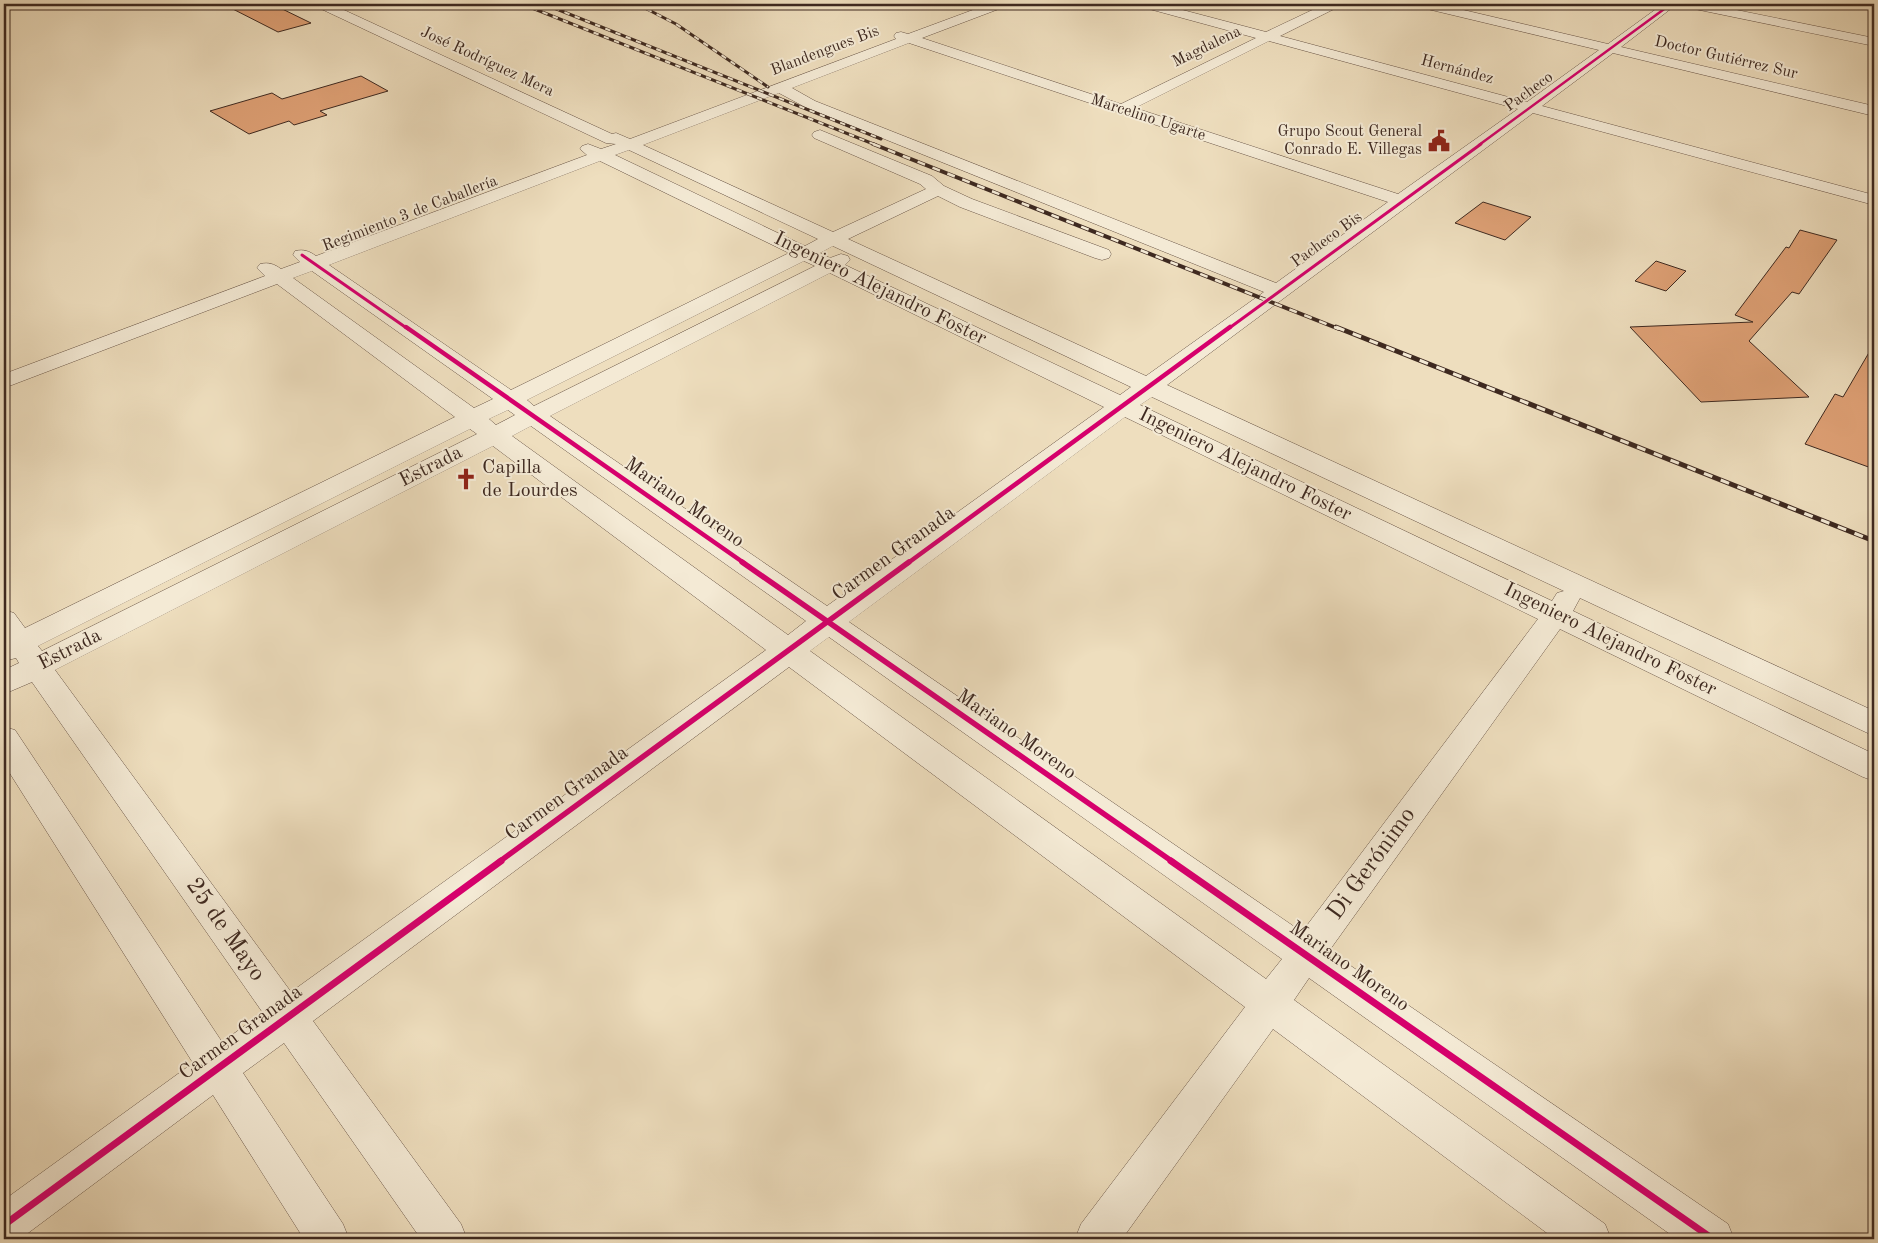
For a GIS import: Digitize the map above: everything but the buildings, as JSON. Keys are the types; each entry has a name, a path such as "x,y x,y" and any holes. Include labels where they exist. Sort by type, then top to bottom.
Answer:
{"street":[{"name":"José Rodríguez Mera","path":"321,4 609,145"},
{"path":"902,37 978,4"},
{"path":"902,37 1000,4"},
{"name":"Hernández","path":"1146,4 1529,107 1868,194"},
{"name":"Magdalena","path":"1122,109 1334,4"},
{"name":"Doctor Gutiérrez Sur","path":"1423,4 1874,111"},
{"name":"Pacheco","path":"1401,201 1671,4"},
{"path":"1690,4 1874,42"},
{"name":"Blandengues Bis","path":"748,94 780,87 902,37"},
{"name":"Blandengues Bis","path":"748,94 902,37"},
{"name":"Marcelino Ugarte","path":"902,37 1401,201"},
{"path":"780,87 810,104 1273,295"},
{"name":"Regimiento 3 de Caballería","path":"4,366 273,273 748,94"},
{"path":"820,135 926,180 938,190 966,203 1102,254"},
{"name":"Ingeniero Alejandro Foster","path":"609,145 833,239 1874,724"},
{"name":"Ingeniero Alejandro Foster","path":"609,145 830,266 1874,768"},
{"name":"Estrada","path":"521,408 805,253 938,190"},
{"name":"Pacheco Bis","path":"1149,386 1401,201"},
{"name":"Estrada","path":"4,683 16,645 859,251"},
{"name":"Mariano Moreno","path":"308,260 1714,1239"},
{"name":"Regimiento 3 de Caballería","path":"4,381 273,273"},
{"path":"273,273 1590,1239"},
{"name":"Carmen Granada","path":"4,1225 1149,386"},
{"name":"Di Gerónimo","path":"1096,1239 1577,586"},
{"name":"25 de Mayo","path":"16,645 446,1239"},
{"path":"4,739 328,1239"}],"railway":[{"path":"522,4 876,145"},
{"path":"544,4 881,139"},
{"path":"637,4 676,24 768,87"},
{"path":"873,144 1339,329"},
{"path":"1336,327 1874,541"}],"cycle path":[{"path":"4,1225 1671,4"},
{"path":"302,255 1713,1239"}],"place":[{"name":"Grupo Scout General Conrado E. Villegas","path":"1439,141"},
{"name":"Capilla de Lourdes","path":"466,479"}]}
